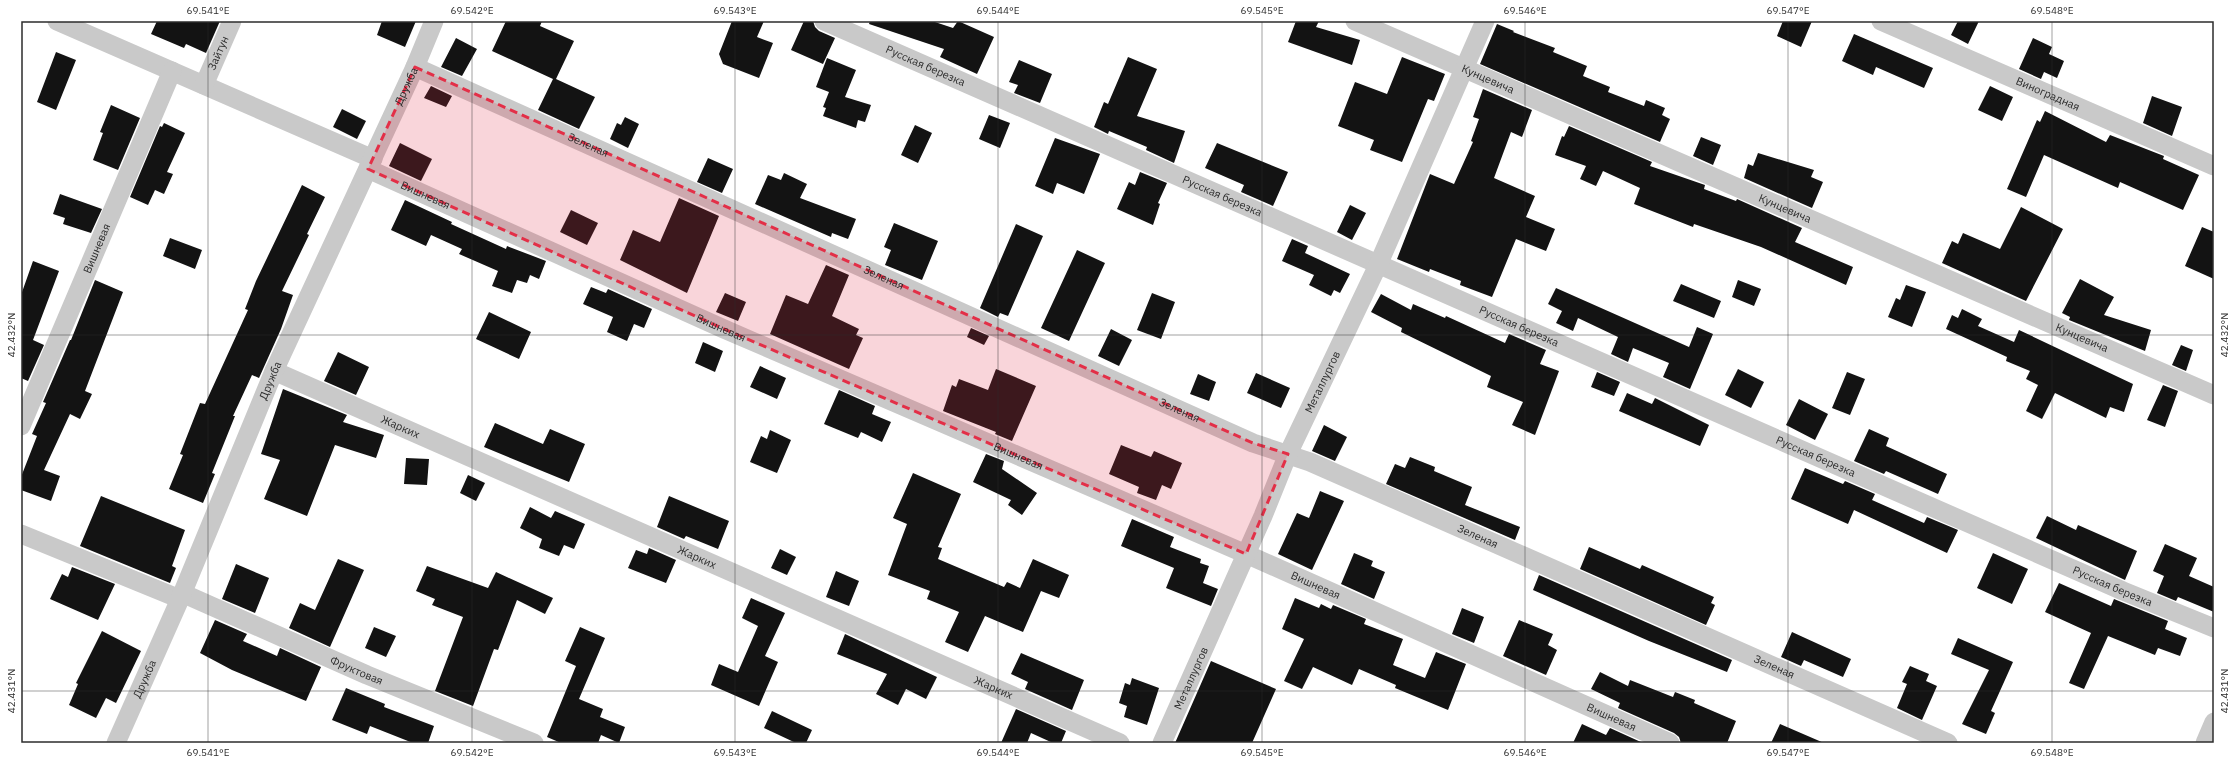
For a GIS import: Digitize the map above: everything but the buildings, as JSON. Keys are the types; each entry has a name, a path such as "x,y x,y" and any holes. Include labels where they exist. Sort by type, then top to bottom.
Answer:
{"street":[{"name":"Зайтун","path":"204,85 232,21"},
{"name":"Дружба","path":"116,743 181,596 274,371 415,67 434,21"},
{"name":"Русская березка","path":"824,21 2123,591 2214,628"},
{"name":"Кунцевича","path":"1355,21 2214,395"},
{"name":"Металлургов","path":"1162,743 1246,554 1288,454 1378,265 1462,68 1485,21"},
{"name":"Виноградная","path":"1881,21 2214,166"},
{"name":"Вишневая","path":"67,23 172,70 731,332 1246,554 1670,743"},
{"name":"Зеленая","path":"415,67 1246,440 1288,454 1948,743"},
{"name":"Вишневая","path":"21,426 172,70"},
{"name":"Жарких","path":"274,371 1120,743"},
{"name":"Фруктовая","path":"21,534 181,596 367,675 534,743"},
{"path":"2205,743 2214,722"}],"highlighted area":[{"path":"415,67 1253,443 1288,454 1246,554 724,329 368,169"}]}
